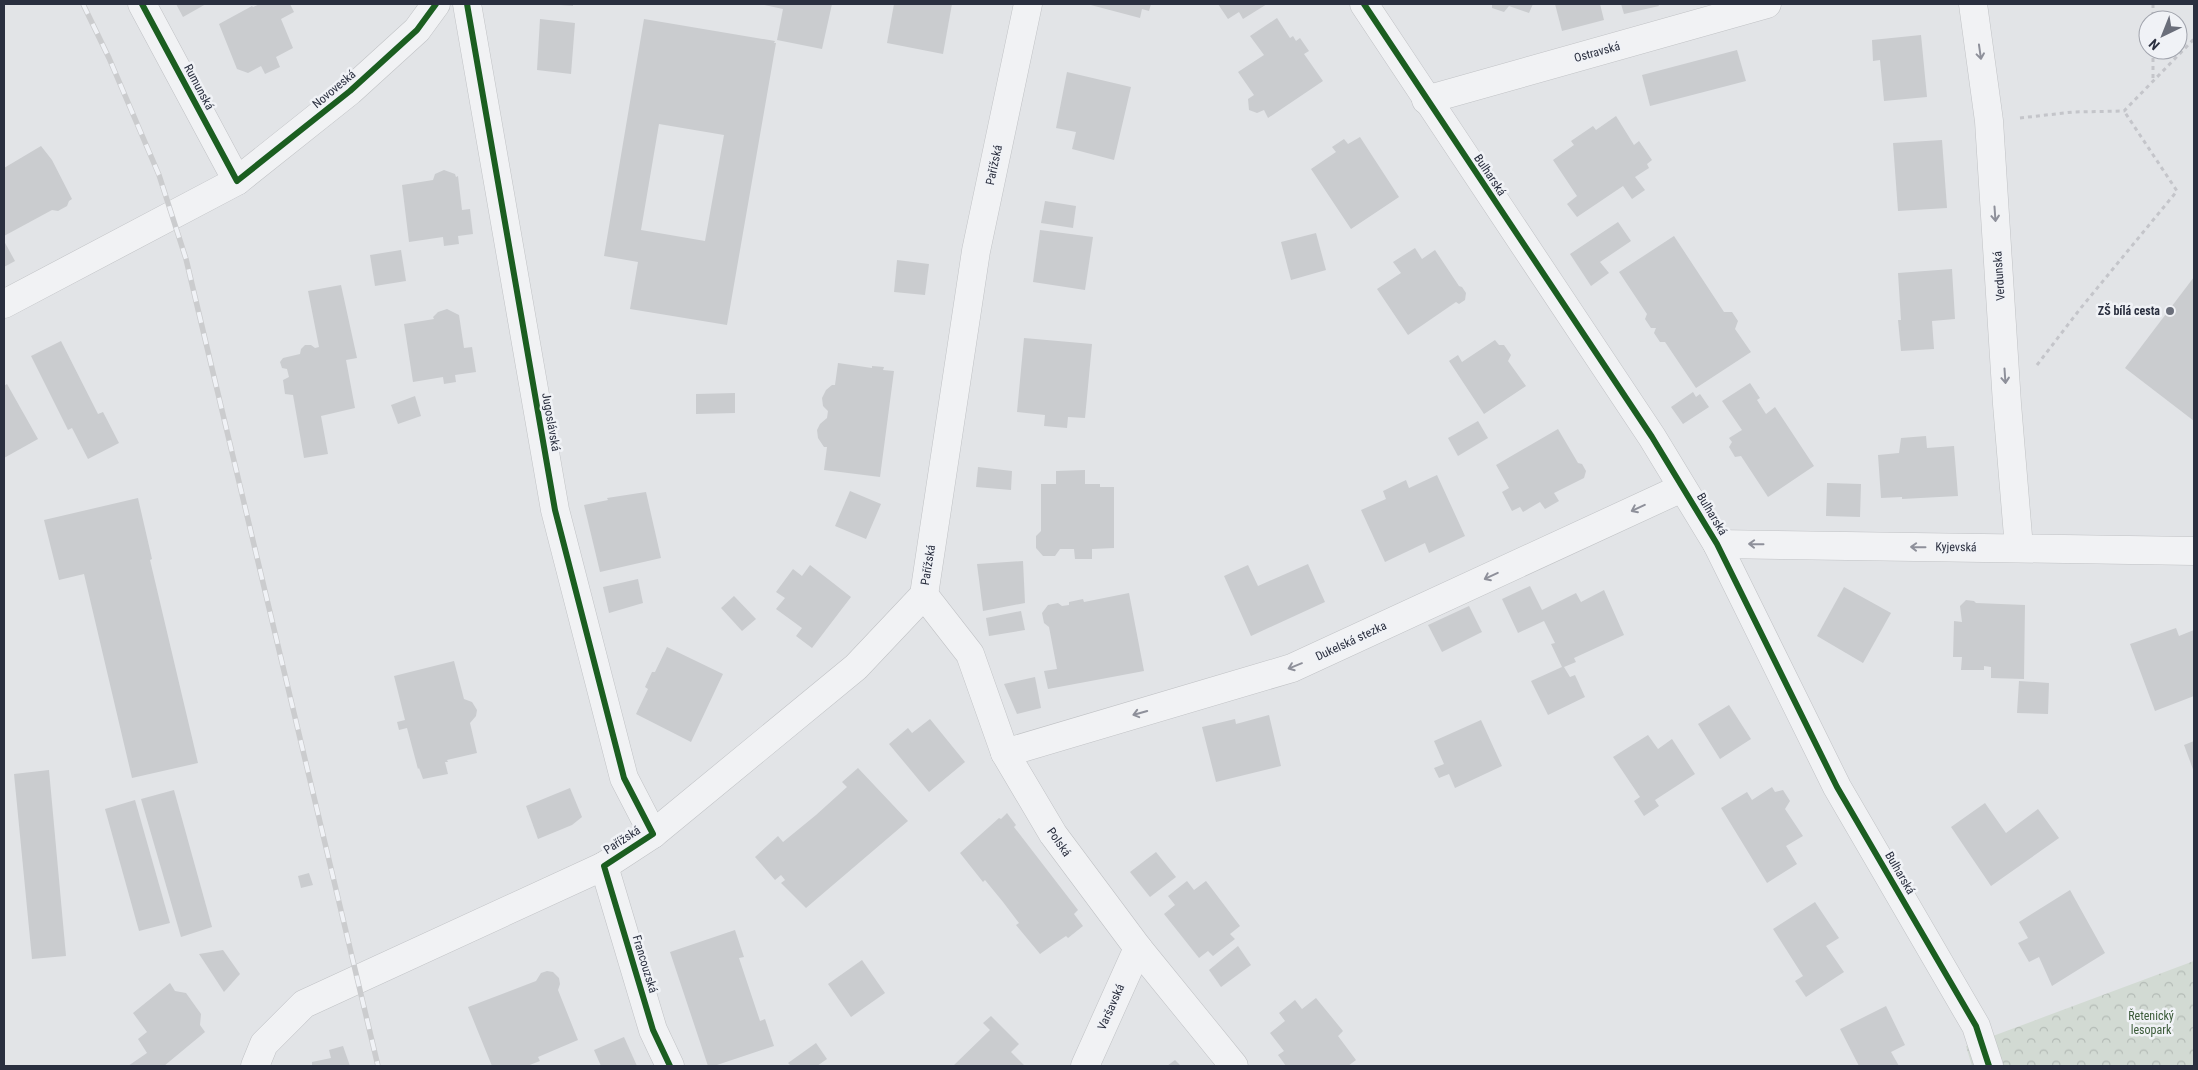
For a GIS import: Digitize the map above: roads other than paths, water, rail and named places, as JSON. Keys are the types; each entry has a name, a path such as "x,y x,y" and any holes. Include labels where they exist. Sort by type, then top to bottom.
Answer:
{"street":[{"name":"Rumunská","path":"142,4 237,181"},
{"name":"Novoveská","path":"4,304 237,181 350,92 418,30 436,4"},
{"name":"Jugoslávská","path":"467,4 554,510 624,778 653,834"},
{"name":"Pařížská","path":"255,1066 264,1044 304,1004 604,866 653,834 856,667 924,595 976,251 1028,4"},
{"name":"Bulharská","path":"1364,4 1426,100 1652,437 1717,544 1837,787 1976,1026 1989,1066"},
{"name":"Ostravská","path":"1426,100 1767,4"},
{"name":"Verdunská","path":"1973,4 1989,121 2007,404 2019,548"},
{"name":"Dukelská stezka","path":"1005,752 1292,668 1682,488"},
{"name":"Kyjevská","path":"1717,544 2194,551"},
{"name":"Polská","path":"924,595 970,654 1005,752 1053,834 1138,948 1234,1066"},
{"name":"Francouzská","path":"604,866 653,1030 670,1066"},
{"name":"Varšavská","path":"1085,1066 1138,948"}],"railway":[{"path":"83,4 109,58 159,175 186,259 378,1066"}],"place":[{"name":"ZŠ bílá cesta","path":"2170,311"}],"park label":[{"name":"Řetenický lesopark","path":"2151,1023"}]}
